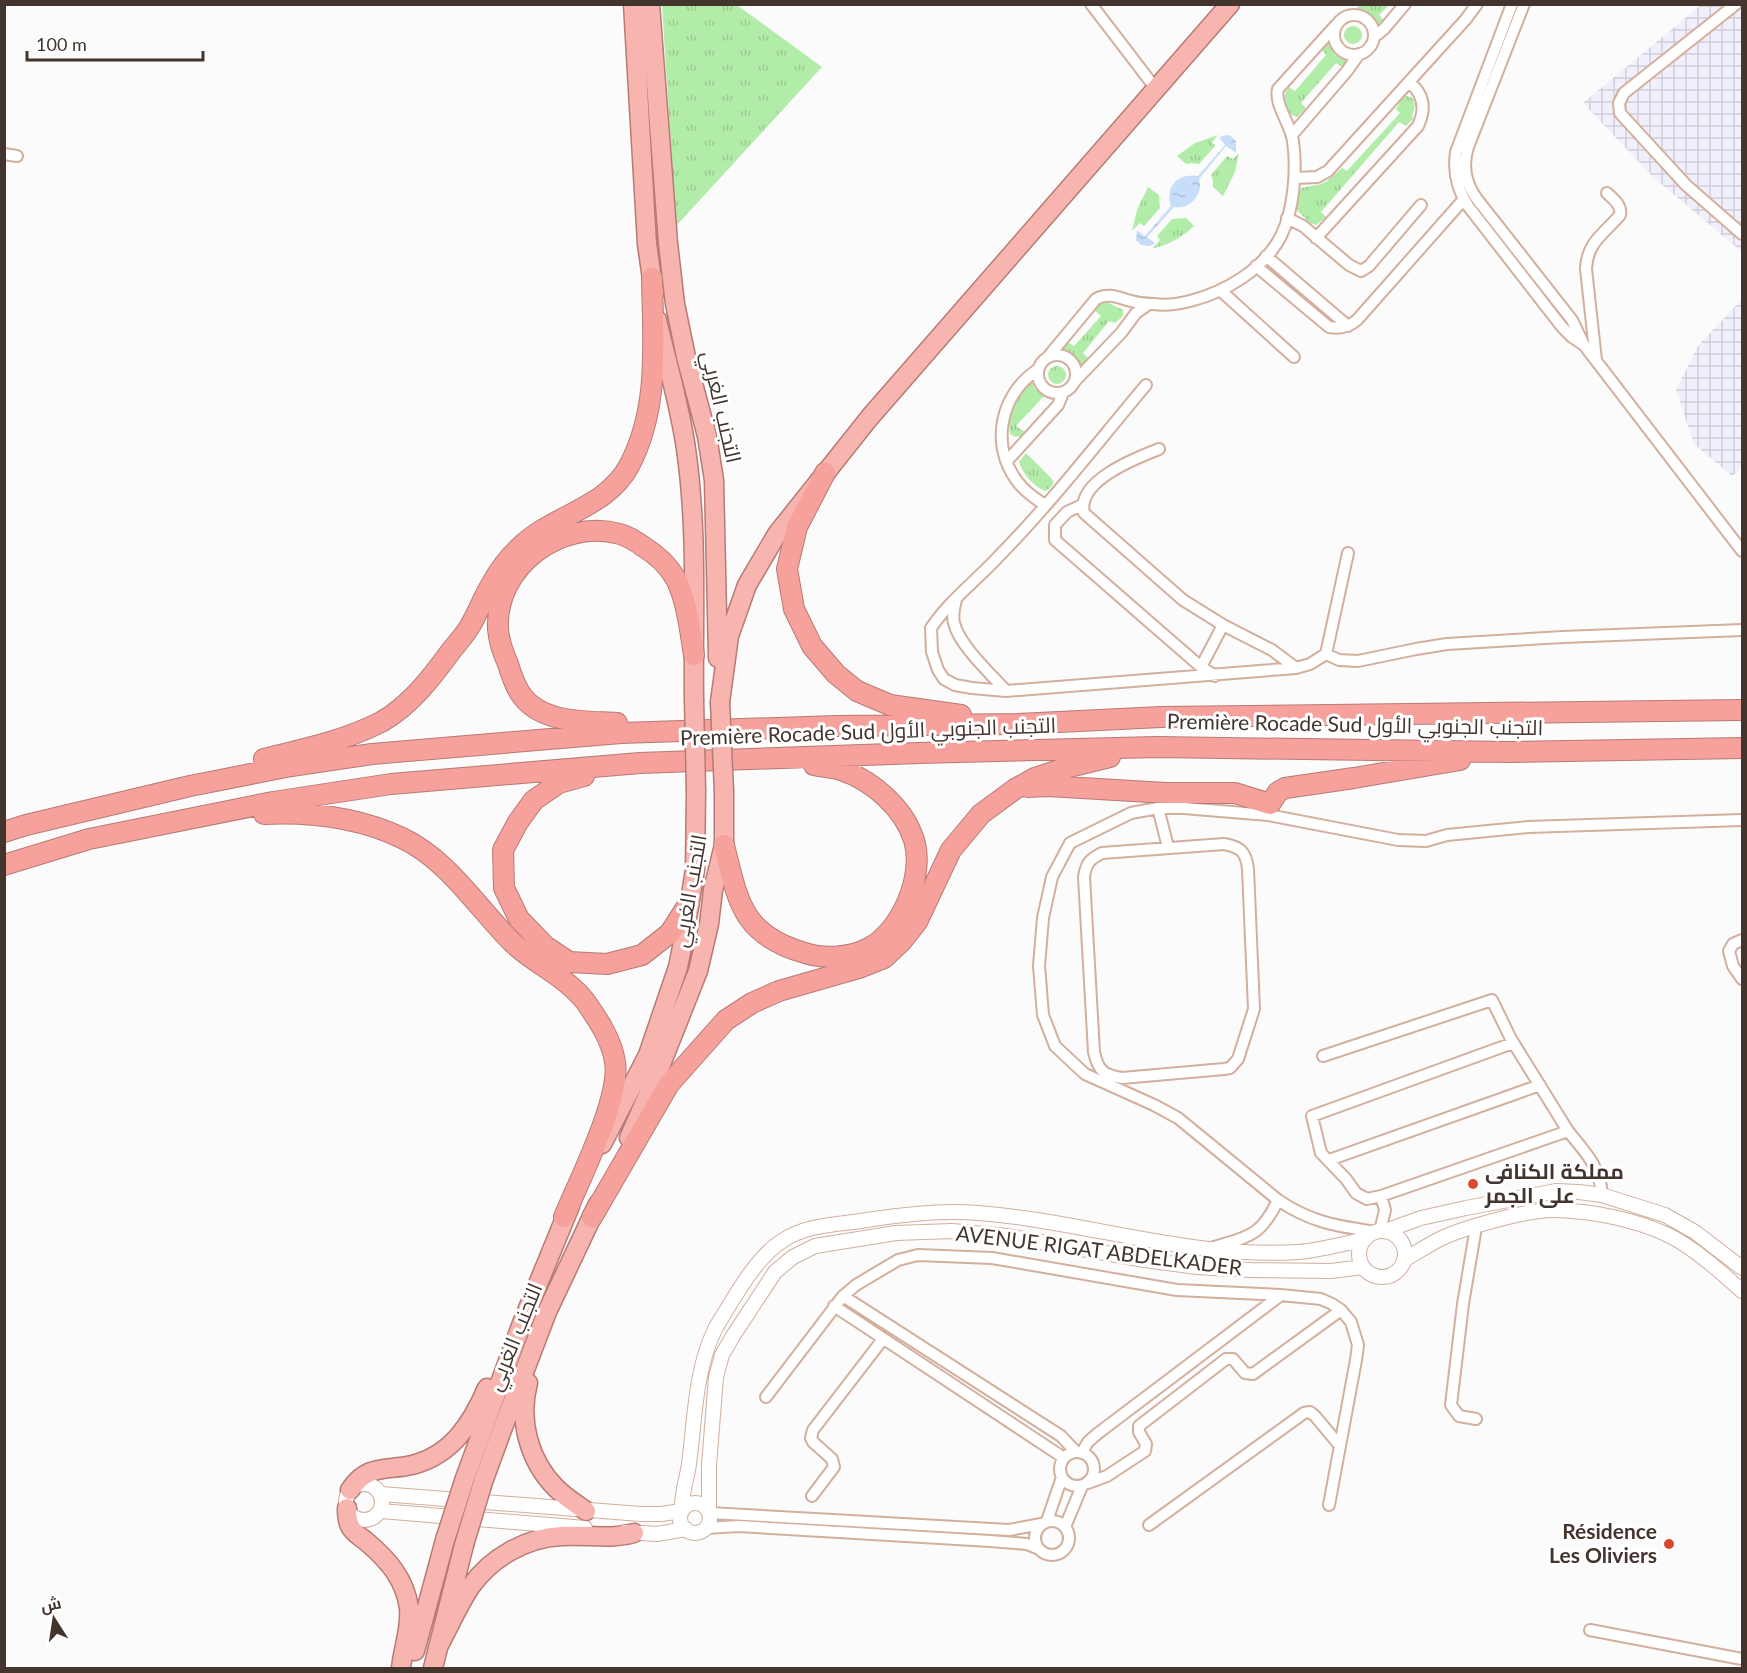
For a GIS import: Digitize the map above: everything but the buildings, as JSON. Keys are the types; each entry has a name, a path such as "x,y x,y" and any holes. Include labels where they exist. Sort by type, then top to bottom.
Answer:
{"highway":[{"name":"التجنب الغربي","path":"410,1668 445,1540 465,1478 522,1323 564,1216 648,1055 678,967 695,870 695,564 686,450 677,401 656,316 647,244 633,4"},
{"name":"التجنب الغربي","path":"433,1668 464,1545 502,1430 547,1312 654,1083 698,971 724,845 714,480 707,436 675,304 668,243 650,4"},
{"path":"720,702 729,636 747,585 777,534 870,417 1230,4"},
{"path":"26,825 219,769 347,737 383,721 410,701 471,626 491,583 518,549 534,534 603,496 619,483 629,466 645,427 651,396 654,351 652,278"},
{"path":"825,473 797,527 787,569 794,609 812,646 836,674 857,691 890,705 955,714 1161,717"},
{"path":"694,655 688,619 676,580 667,566 654,553 622,534 602,531 580,532 560,537 543,546 527,559 510,580 500,604 498,629 503,654 520,693 531,706 552,716 573,720 734,729"},
{"name":"Première Rocade Sud التجنب الجنوبي الأول","path":"4,832 190,786 291,766 372,754 621,733 1018,724 1161,717 1743,710"},
{"path":"592,1217 669,1084 726,1020 752,1003 779,991 850,971 884,958 902,941 916,922 951,850 981,814 1015,789 1035,777 1065,768 1157,747"},
{"name":"Première Rocade Sud التجنب الجنوبي الأول","path":"4,865 89,838 273,802 391,784 624,764 1157,747 1510,752 1743,748"},
{"path":"1015,789 1048,786 1166,793 1234,793 1269,810 1278,792 1285,788 1510,752"},
{"path":"724,760 811,765 854,775 886,797 909,826 915,842 917,860 915,878 906,908 883,938 868,949 846,956 828,958 814,956 776,943 756,928 736,894 724,845"},
{"path":"624,764 559,783 534,800 518,822 503,850 504,888 519,919 545,946 569,962 607,964 642,955 670,933 689,903"},
{"path":"192,819 284,813 321,816 369,825 403,839 437,862 514,944 573,988 600,1024 610,1045 615,1062 615,1081 607,1114 564,1216"},
{"path":"401,1668 408,1629 406,1596 392,1565 350,1527 347,1519 349,1499 357,1480 367,1473 421,1462 439,1454 458,1439 477,1410 501,1358 522,1323"},
{"path":"537,1340 525,1401 527,1437 536,1459 549,1479 586,1511"},
{"path":"438,1647 472,1585 487,1568 506,1553 528,1543 551,1537 617,1537 634,1533"}],"street":[{"path":"1091,4 1156,89"},
{"path":"1045,505 1015,479 1003,450 1001,437 1004,416 1016,389 1037,370 1096,299 1112,295 1149,304 1169,305 1188,302 1220,291 1232,284 1266,256 1280,237 1287,218 1295,178 1292,135 1277,99 1278,90 1346,16 1351,4"},
{"path":"1292,135 1359,54 1369,48 1374,37 1405,4"},
{"path":"1295,178 1317,177 1328,171 1478,4"},
{"path":"1512,4 1456,152 1455,172 1464,200 1563,327 1584,345"},
{"path":"1524,4 1466,154 1465,171 1468,186 1572,320 1584,345 1596,361 1743,551"},
{"path":"1736,4 1624,93 1619,103 1620,112 1686,185 1743,234"},
{"path":"1346,16 1358,15 1369,21 1374,37"},
{"path":"1336,25 1334,36 1338,47 1347,54 1359,54"},
{"path":"1316,238 1418,126 1422,117 1422,98 1420,92 1409,82"},
{"path":"4,154 16,156"},
{"path":"1596,361 1586,269 1593,243 1620,215 1621,208 1607,193"},
{"path":"1256,266 1329,327 1340,329 1357,320 1464,200"},
{"path":"1287,218 1298,222 1349,266 1356,270 1365,270 1421,205"},
{"path":"1266,256 1348,326"},
{"path":"1220,291 1294,357"},
{"path":"1037,370 1042,387 1052,393 1063,393 1121,333 1136,312 1149,304"},
{"path":"1048,357 1055,355 1067,358 1075,368 1075,381"},
{"path":"1146,385 1045,505 1000,555 956,598 931,628 932,652 938,670 944,678 955,685 1006,691 1215,676 1296,668 1310,664 1326,654 1347,553"},
{"path":"1007,461 1058,405 1063,393"},
{"path":"1159,449 1132,459 1103,477 1087,492 1082,505 1084,513 1183,600 1222,625 1272,650 1296,668"},
{"path":"1082,505 1067,512 1055,525 1055,540 1215,676"},
{"path":"956,598 952,612 958,636 1006,691"},
{"path":"1202,667 1222,625"},
{"path":"1326,654 1339,660 1358,661 1447,644 1575,636 1743,630"},
{"path":"1158,808 1168,847"},
{"path":"1404,1260 1404,1249 1399,1239 1390,1233 1376,1233 1324,1223 1302,1215 1278,1200 1178,1118 1085,1074 1055,1046 1042,1015 1039,966 1042,918 1052,878 1070,843 1131,813 1158,808 1269,810 1388,838 1426,841 1447,835 1528,827 1743,820"},
{"path":"1224,844 1234,846 1246,858 1254,1009 1241,1053 1230,1068 1122,1078 1110,1076 1096,1063 1094,1052 1084,877 1086,866 1091,858 1102,853 1168,847 1224,844"},
{"path":"1743,940 1733,944 1729,951 1733,966 1743,980"},
{"path":"1323,1056 1492,1000 1513,1043 1568,1131 1598,1171 1602,1195"},
{"path":"1513,1043 1312,1116 1321,1153 1356,1193 1366,1199 1381,1196 1568,1131"},
{"path":"1329,1160 1540,1085"},
{"path":"709,1511 1009,1530 1057,1521 1068,1532 1068,1543 1062,1552 1051,1555 1027,1544 990,1540 738,1526 707,1528 696,1533 686,1529 681,1523 682,1500 688,1474 700,1374 708,1344 716,1327 770,1250 788,1237 809,1229 921,1213 967,1213 1003,1216 1172,1244 1295,1252 1320,1249 1421,1218 1556,1191 1602,1195 1665,1215 1695,1232 1743,1268"},
{"path":"1381,1196 1385,1210 1376,1233 1360,1250 1360,1262 1374,1275 1386,1276 1398,1270 1404,1260 1440,1239 1476,1227 1552,1209 1597,1214 1640,1224 1671,1236 1706,1260 1743,1291"},
{"path":"1212,1248 1253,1234 1265,1223 1278,1200"},
{"path":"1476,1227 1463,1304 1451,1405 1459,1416 1476,1419"},
{"name":"AVENUE RIGAT ABDELKADER","path":"709,1511 709,1465 716,1377 722,1356 775,1272 793,1257 815,1246 896,1233 952,1231 1008,1236 1197,1267 1331,1271 1364,1267"},
{"path":"766,1397 843,1296 856,1285 898,1260 918,1255 992,1258 1177,1290 1321,1299 1341,1310 1351,1322 1358,1345 1329,1505"},
{"path":"1281,1295 1097,1434 1079,1452 1064,1458 1060,1467 1062,1477 1068,1484 1077,1486 1107,1476 1145,1451 1146,1444 1139,1432 1139,1426 1226,1359 1233,1359 1245,1373 1253,1374 1341,1310"},
{"path":"843,1296 1061,1436 1079,1452 1091,1458 1095,1468 1094,1474 1085,1484 1065,1527"},
{"path":"834,1306 1064,1458"},
{"path":"812,1496 834,1467 832,1458 813,1442 813,1430 883,1339"},
{"path":"1149,1525 1304,1413 1310,1412 1315,1416 1340,1446"},
{"path":"1040,1549 1035,1541 1036,1532 1044,1523 1062,1477"},
{"path":"361,1484 373,1485 381,1494 383,1503 381,1511 372,1519 360,1520 350,1513 349,1499 361,1484"},
{"path":"381,1494 651,1515 682,1510 689,1504 698,1503 709,1511 710,1521 707,1528"},
{"path":"381,1511 634,1533 657,1534 686,1529"},
{"path":"1590,1630 1743,1659"}],"shaded area":[{"path":"1701,5 1742,5 1742,252 1653,177 1583,103"},
{"path":"1742,299 1742,467 1732,476 1694,444 1676,390 1698,346"}],"green space":[{"path":"662,5 737,5 822,67 676,226"},
{"path":"1360,5 1389,5 1379,15 1384,21 1378,27 1370,15 1356,9"},
{"path":"1353,26 1359,29 1362,35 1359,41 1353,44 1347,41 1344,35 1347,29"},
{"path":"1328,42 1335,55 1348,60 1342,67 1336,63 1301,103 1306,108 1297,117 1291,115 1284,101 1285,94 1289,87 1295,91 1326,55 1322,50"},
{"path":"1406,96 1411,97 1414,101 1412,117 1414,118 1406,126 1399,122 1321,212 1326,217 1316,225 1310,223 1296,209 1301,188 1321,184 1342,168 1347,171 1400,113 1396,109"},
{"path":"1218,135 1212,142 1215,146 1199,164 1186,164 1177,156 1195,143"},
{"path":"1239,153 1235,172 1223,196 1213,187 1211,175 1227,156 1233,159"},
{"path":"1148,187 1159,195 1160,208 1144,226 1140,223 1132,231 1137,210"},
{"path":"1186,218 1194,226 1175,240 1153,248 1160,240 1157,236 1172,219"},
{"path":"1107,302 1123,310 1123,316 1115,323 1109,321 1083,353 1089,359 1082,368 1073,354 1058,350 1066,341 1074,346 1101,316 1094,310 1099,304"},
{"path":"1057,366 1063,369 1066,375 1063,381 1057,384 1051,381 1048,375 1051,369"},
{"path":"1032,382 1035,389 1044,396 1016,426 1025,432 1022,436 1015,437 1010,434 1012,412 1022,393"},
{"path":"1026,453 1054,482 1049,489 1045,491 1036,486 1023,471 1019,462"}],"water":[{"path":"1227,135 1236,141 1236,153 1226,146 1199,179 1198,195 1194,200 1185,206 1174,207 1147,237 1155,243 1150,246 1141,245 1136,240 1137,230 1145,236 1171,206 1170,192 1175,182 1184,177 1198,176 1225,145 1219,137"}],"place":[{"name":"مملكة الكنافى على الجمر","path":"1473,1184"},
{"name":"Résidence Les Oliviers","path":"1669,1544"}]}
